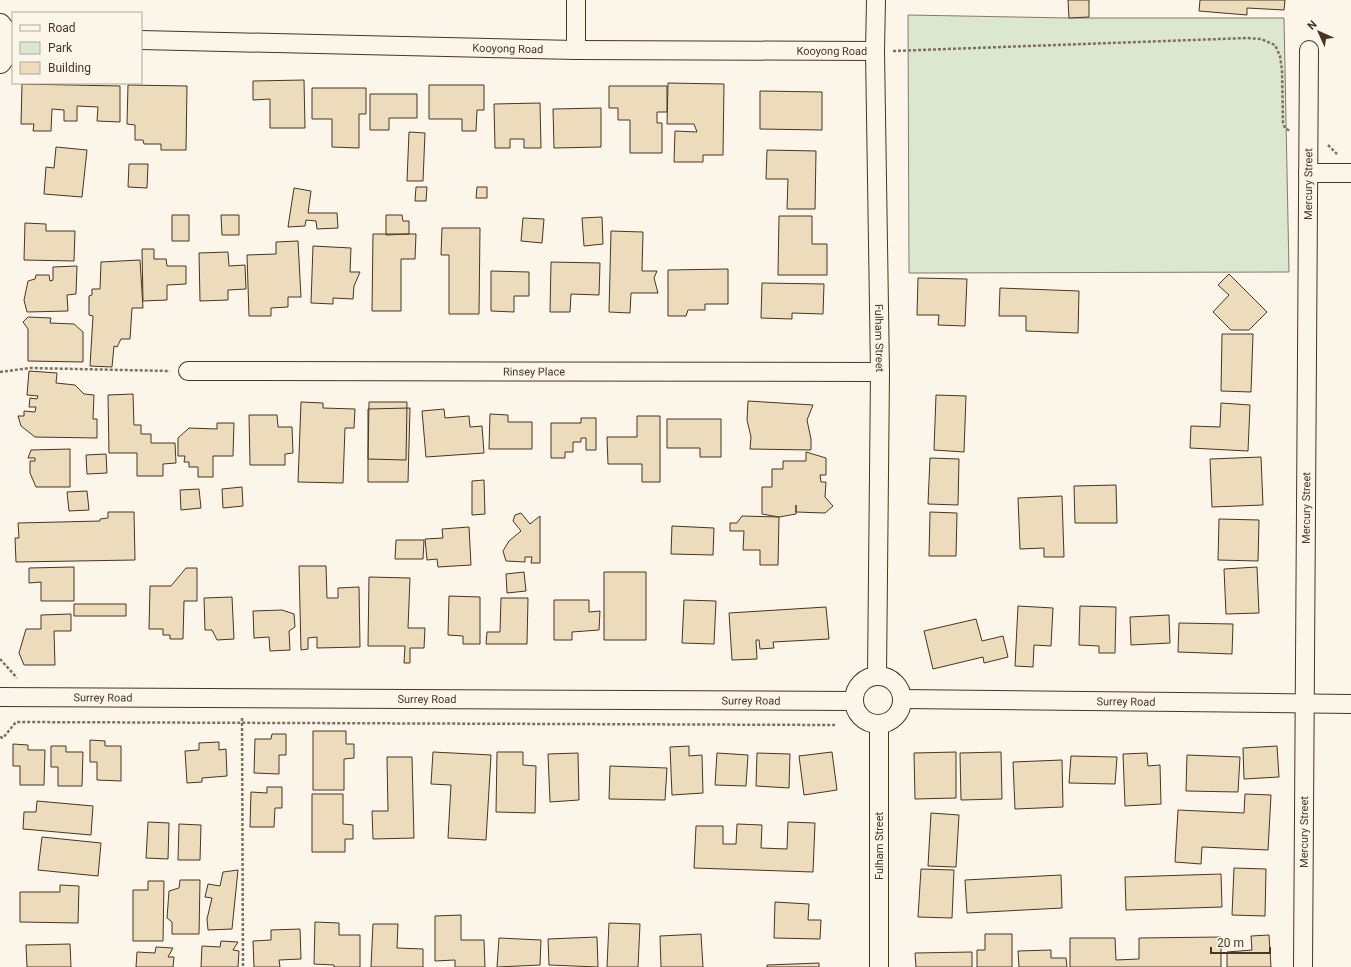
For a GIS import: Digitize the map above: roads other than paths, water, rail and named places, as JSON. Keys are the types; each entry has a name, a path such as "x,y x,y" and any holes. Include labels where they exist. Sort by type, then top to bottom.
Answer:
{"street":[{"path":"576,0 576,50"},
{"name":"Fulham Street","path":"876,0 875,51 880,372 878,676"},
{"path":"5,59 6,31"},
{"name":"Kooyong Road","path":"142,40 576,50 875,51"},
{"name":"Mercury Street","path":"1304,967 1309,50"},
{"path":"1308,173 1351,173"},
{"name":"Rinsey Place","path":"188,371 880,372"},
{"path":"878,676 886,678 894,683 899,690 902,699 901,706 893,719 887,723 879,724 865,720 855,709 854,701 857,689 861,684 866,680 878,676"},
{"name":"Surrey Road","path":"0,697 854,701"},
{"name":"Surrey Road","path":"902,699 1351,704"},
{"name":"Fulham Street","path":"879,724 879,967"}]}
